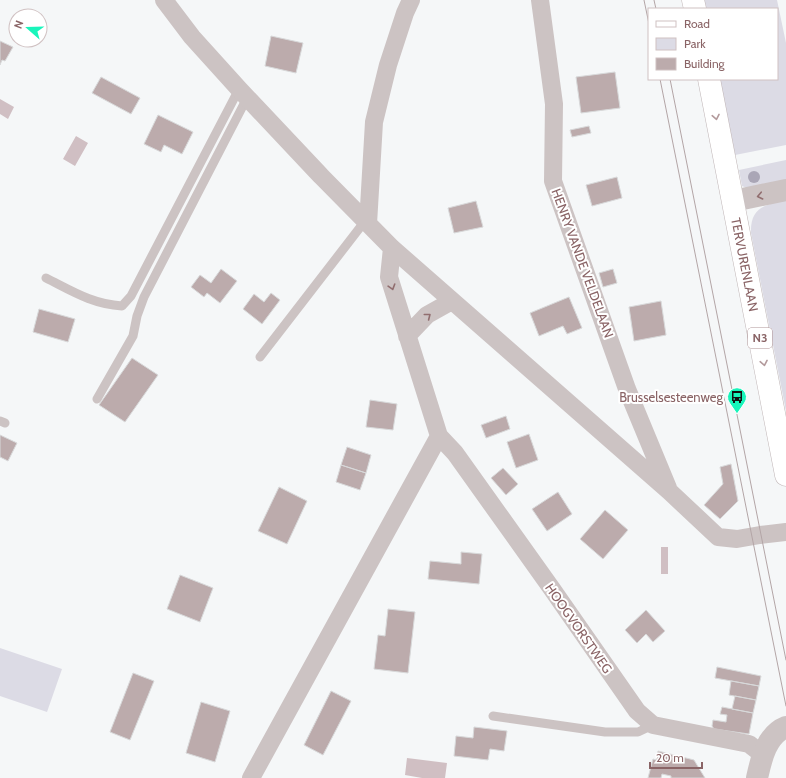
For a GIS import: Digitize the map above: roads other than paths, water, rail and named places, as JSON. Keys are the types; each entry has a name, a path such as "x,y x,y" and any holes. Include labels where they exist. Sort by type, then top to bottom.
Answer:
{"main road":[{"name":"TERVURENLAAN","path":"709,80 786,475"}],"street":[{"path":"164,0 192,37 243,94 392,248 669,491 718,537 737,539 786,532"},
{"path":"367,222 374,122 388,65 405,13 411,0"},
{"name":"HENRY VANDE VELDELAAN","path":"540,0 554,104 554,181 627,389 669,491"},
{"path":"733,201 786,190"},
{"name":"HOOGVORSTWEG","path":"392,248 389,277 439,436 455,453 637,711 653,725 749,744 762,754"},
{"path":"407,336 427,315 452,301"},
{"path":"251,778 439,436"},
{"path":"757,778 762,754 776,734 786,727"}],"lane":[{"path":"46,278 92,301 122,306 131,296 243,94"},
{"path":"97,399 133,336 137,316 144,298 243,94"},
{"path":"260,357 367,222"},
{"path":"493,716 605,732 638,732 653,725"}],"tram line":[{"path":"644,0 648,19"},
{"path":"654,0 656,8"},
{"path":"660,80 786,706"},
{"path":"670,80 786,660"}],"place":[{"name":"Brusselsesteenweg","path":"737,414"}]}
